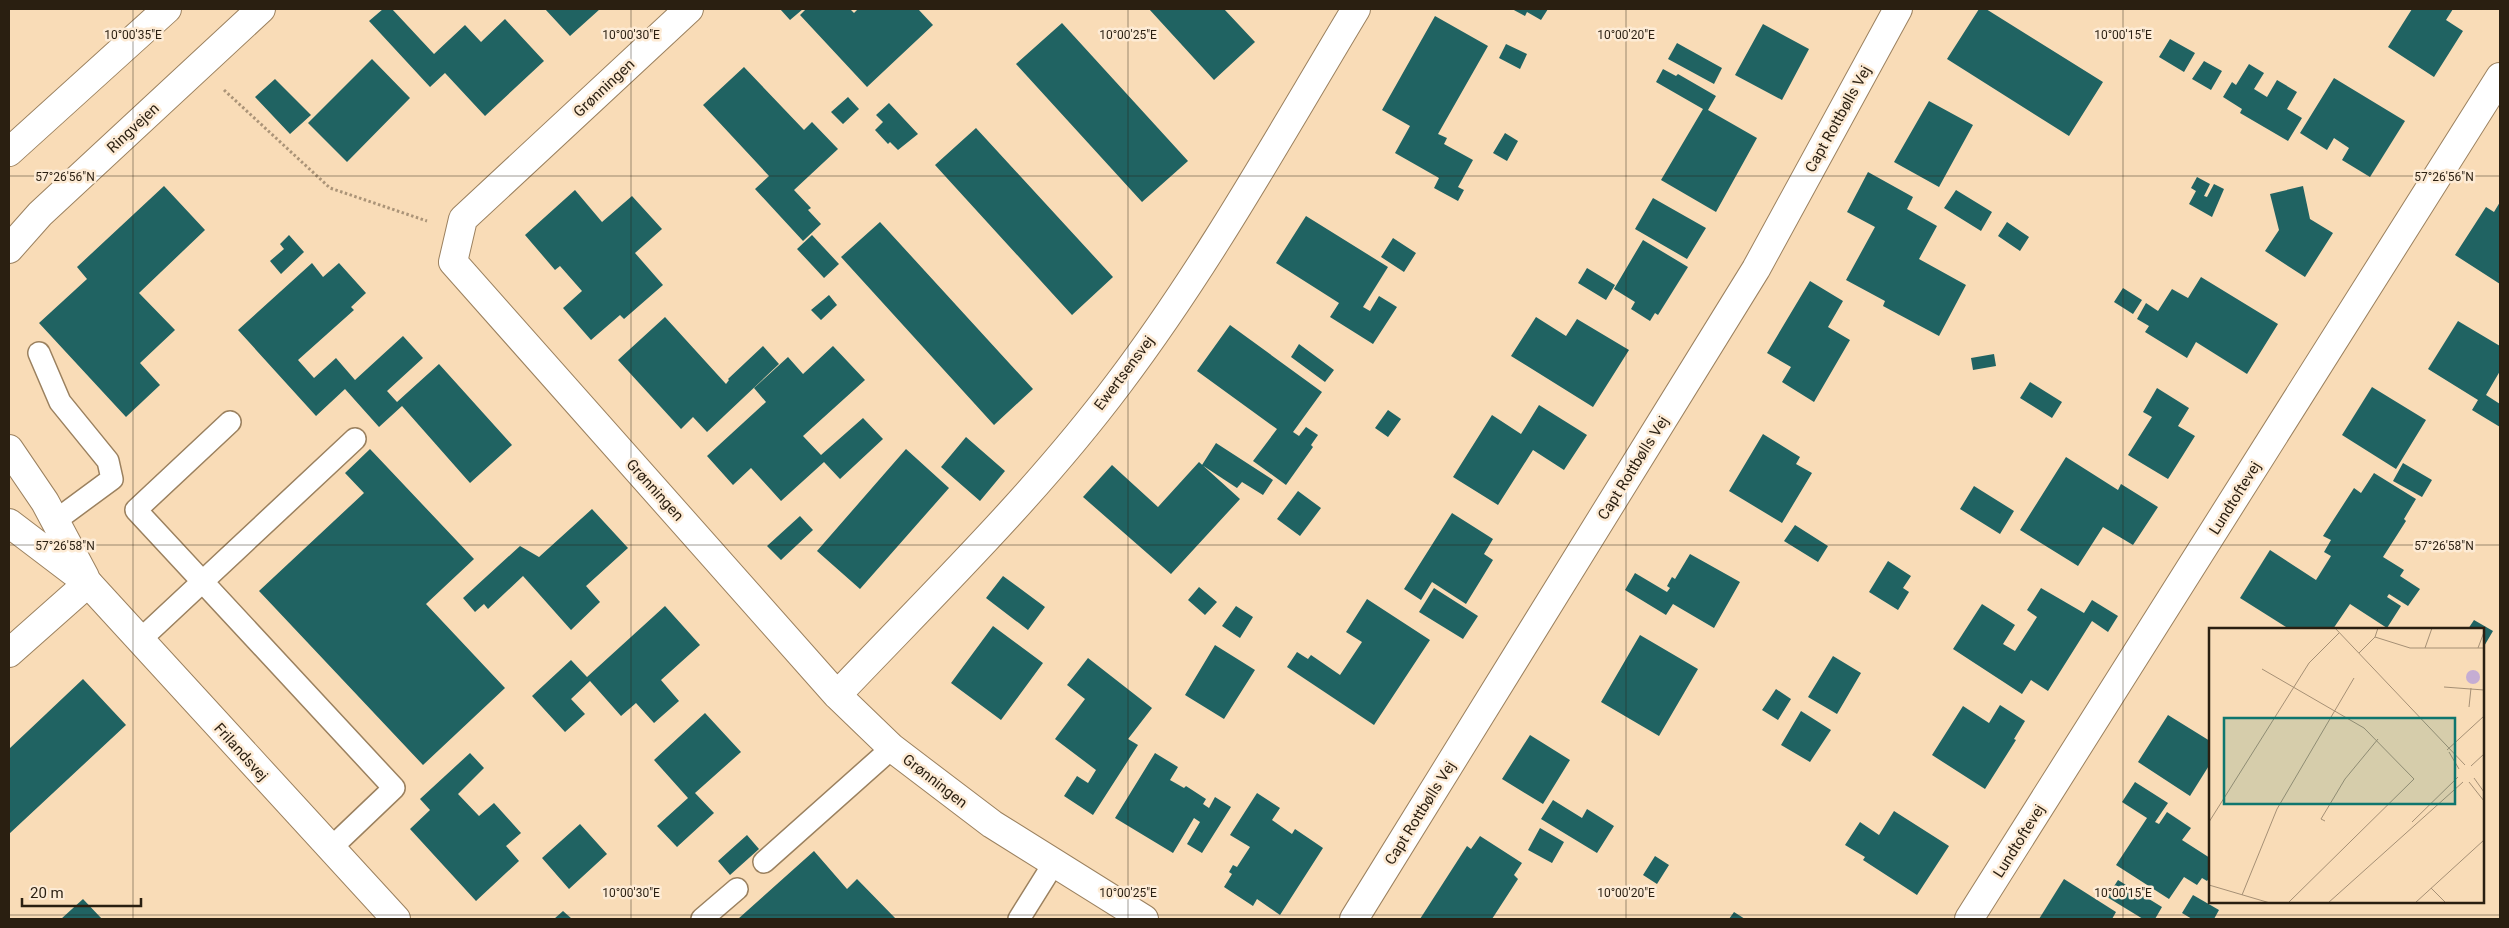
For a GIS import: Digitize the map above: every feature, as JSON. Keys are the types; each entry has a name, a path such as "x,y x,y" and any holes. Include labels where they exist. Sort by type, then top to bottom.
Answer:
{"street":[{"path":"9,152 167,9"},
{"name":"Ringvejen","path":"9,249 40,214 260,9"},
{"name":"Grønningen","path":"689,9 464,219 453,262 837,695 892,748 992,824 1144,919"},
{"name":"Ewertsensvej","path":"837,695 1039,481 1119,383 1202,264 1356,9"},
{"name":"Capt Rottbølls Vej","path":"1354,919 1756,269 1898,9"},
{"name":"Lundtoftevej","path":"1969,919 2500,77"},
{"name":"Frilandsvej","path":"9,449 45,502 88,583"},
{"name":"Frilandsvej","path":"9,523 88,583 396,919"},
{"path":"9,653 88,583"}],"lane":[{"path":"39,353 60,402 108,461 112,479 55,520"},
{"path":"230,422 136,510 394,788 330,849"},
{"path":"140,640 355,440"},
{"path":"764,862 892,748"},
{"path":"1019,919 1054,864"},
{"path":"702,919 737,889"}],"path":[{"path":"198,67 330,188 460,232"}],"building":[{"path":"383,9 392,9 434,54 465,25 481,42 505,19 544,61 485,116 445,73 430,87 369,21"},
{"path":"545,9 600,9 570,36"},
{"path":"780,9 803,9 790,20"},
{"path":"806,9 850,9 854,13 858,9 918,9 933,25 867,87 800,15"},
{"path":"1149,9 1224,9 1255,42 1214,80"},
{"path":"1512,9 1548,9 1541,20 1527,12 1525,16"},
{"path":"1979,9 1986,9 2103,82 2069,136 1947,59"},
{"path":"2412,9 2453,9 2446,20 2463,31 2434,77 2388,47"},
{"path":"1435,16 1488,46 1438,134 1447,138 1444,144 1473,160 1458,187 1464,190 1458,201 1434,188 1439,178 1395,153 1410,126 1382,110"},
{"path":"1062,23 1188,161 1142,202 1016,64"},
{"path":"1763,24 1809,49 1782,100 1735,75"},
{"path":"2170,39 2195,53 2184,72 2159,57"},
{"path":"1677,43 1722,68 1714,84 1668,59"},
{"path":"1506,44 1527,54 1520,69 1499,58"},
{"path":"372,59 410,98 347,162 308,123"},
{"path":"2204,61 2222,71 2211,90 2192,79"},
{"path":"2249,64 2264,73 2254,89 2267,97 2277,80 2297,92 2287,109 2302,118 2288,141 2240,113 2242,109 2223,97 2232,82 2236,85"},
{"path":"744,67 804,130 812,122 838,149 794,190 811,208 808,210 821,224 803,241 755,189 769,176 703,105"},
{"path":"1663,69 1676,76 1678,74 1716,96 1708,110 1757,138 1716,212 1661,180 1703,109 1656,82"},
{"path":"2334,78 2405,121 2370,177 2342,160 2349,148 2334,138 2327,150 2300,133"},
{"path":"275,79 311,115 290,134 255,97"},
{"path":"848,97 859,109 843,124 831,112"},
{"path":"1929,101 1973,125 1939,187 1894,162"},
{"path":"889,103 918,134 898,150 890,142 888,144 875,130 883,122 876,115"},
{"path":"976,128 1113,277 1072,315 935,165"},
{"path":"1505,133 1518,141 1507,161 1493,153"},
{"path":"1868,172 1913,197 1907,209 1937,226 1919,259 1966,285 1939,336 1883,306 1885,301 1846,280 1875,227 1847,212"},
{"path":"2197,177 2210,184 2204,196 2207,197 2214,184 2224,189 2212,217 2189,204 2196,191 2191,188"},
{"path":"164,186 205,230 139,293 175,330 140,363 160,385 126,417 39,323 87,279 77,267"},
{"path":"2303,186 2310,219 2333,233 2305,277 2265,251 2279,230 2270,194"},
{"path":"575,190 602,222 632,196 662,229 635,253 663,285 624,319 620,315 591,340 563,308 582,291 560,266 555,270 525,235"},
{"path":"1956,190 1992,212 1981,231 1944,208"},
{"path":"1653,198 1706,228 1687,259 1635,229"},
{"path":"2500,202 2500,284 2455,255 2486,207 2494,212"},
{"path":"1306,216 1388,267 1363,307 1370,311 1379,296 1397,307 1373,344 1330,317 1339,303 1276,263"},
{"path":"880,222 1033,389 994,425 841,257"},
{"path":"2007,222 2029,237 2020,251 1998,236"},
{"path":"289,235 304,252 281,274 270,261 284,249 280,244"},
{"path":"812,235 839,264 824,278 797,249"},
{"path":"1393,238 1416,253 1404,272 1381,257"},
{"path":"1643,240 1688,267 1658,315 1655,313 1650,321 1631,309 1635,302 1614,289"},
{"path":"312,263 323,277 339,263 366,293 351,307 354,310 298,360 314,378 336,358 355,380 403,336 423,358 387,391 397,402 439,364 512,445 470,483 402,406 379,427 345,389 316,416 238,330"},
{"path":"1587,268 1615,285 1606,300 1578,283"},
{"path":"2201,277 2278,324 2247,374 2196,342 2187,358 2145,332 2149,326 2137,319 2146,303 2158,311 2172,289 2188,298"},
{"path":"1810,281 1843,301 1828,327 1850,340 1814,402 1782,382 1791,367 1767,353"},
{"path":"2123,288 2142,300 2133,314 2114,302"},
{"path":"829,295 837,305 821,320 811,310"},
{"path":"665,317 726,384 728,379 763,346 779,364 707,432 693,417 681,429 618,360"},
{"path":"1536,317 1566,336 1577,319 1629,350 1593,407 1511,356"},
{"path":"2458,321 2500,346 2500,371 2486,395 2500,404 2500,427 2472,410 2478,400 2428,369"},
{"path":"1230,325 1322,392 1293,432 1299,436 1306,427 1318,435 1311,445 1313,447 1286,485 1253,461 1277,429 1197,371"},
{"path":"1299,344 1334,370 1325,382 1291,357"},
{"path":"833,346 865,380 803,436 821,455 863,418 883,439 840,479 824,462 781,501 751,468 733,485 707,456 766,402 754,388 788,357 803,374"},
{"path":"1994,354 1996,366 1973,370 1971,358"},
{"path":"2030,382 2062,402 2052,418 2020,398"},
{"path":"2372,387 2426,420 2396,469 2342,435"},
{"path":"2157,388 2189,408 2178,426 2195,436 2168,479 2128,455 2152,417 2143,412"},
{"path":"1539,405 1587,435 1564,470 1533,450 1498,505 1453,477 1492,415 1521,434"},
{"path":"1388,410 1401,419 1388,437 1375,428"},
{"path":"1763,434 1800,457 1796,464 1812,473 1782,523 1729,491"},
{"path":"966,437 1005,471 980,501 941,467"},
{"path":"1216,443 1273,480 1263,495 1242,482 1237,488 1202,465"},
{"path":"370,449 474,559 426,604 505,688 423,765 259,591 364,493 345,473"},
{"path":"906,449 949,488 860,589 817,551"},
{"path":"2066,457 2118,490 2121,484 2158,507 2133,545 2103,527 2078,566 2020,530"},
{"path":"1199,462 1240,499 1171,574 1083,497 1112,465 1158,507"},
{"path":"2403,463 2432,480 2422,497 2393,481"},
{"path":"2374,473 2416,499 2404,519 2406,521 2383,557 2404,570 2400,576 2420,589 2408,606 2389,594 2387,597 2401,606 2387,628 2350,604 2334,628 2287,628 2240,598 2270,550 2316,580 2331,556 2324,552 2331,540 2323,536 2354,488 2361,493"},
{"path":"1974,486 2014,511 2000,534 1960,509"},
{"path":"1298,491 1321,508 1300,536 1277,519"},
{"path":"592,509 628,548 586,586 600,602 571,630 523,576 488,609 484,604 475,612 463,598 520,546 539,557"},
{"path":"1452,513 1493,539 1484,554 1493,560 1466,604 1432,582 1421,600 1404,589"},
{"path":"800,516 813,530 781,560 767,546"},
{"path":"1795,525 1828,546 1818,562 1784,541"},
{"path":"1690,554 1740,582 1714,628 1673,604 1666,615 1625,590 1635,573 1667,592 1670,588 1667,586 1672,577 1675,579"},
{"path":"1888,561 1911,576 1903,588 1909,592 1898,610 1869,592"},
{"path":"1003,576 1045,607 1028,630 986,598"},
{"path":"1199,587 1217,602 1205,615 1188,600"},
{"path":"1434,588 1478,616 1463,639 1419,612"},
{"path":"2041,588 2084,613 2092,600 2118,616 2108,632 2092,621 2048,691 2031,680 2022,694 1953,649 1982,604 2015,625 2003,644 2015,651 2037,617 2027,610"},
{"path":"1367,599 1430,640 1374,725 1287,667 1297,652 1308,659 1311,655 1340,675 1362,642 1346,632"},
{"path":"665,606 700,645 661,680 679,701 654,723 636,703 621,716 590,681 571,699 585,714 565,732 532,696 571,660 587,677"},
{"path":"1236,606 1253,617 1240,638 1222,626"},
{"path":"2474,620 2493,631 2484,646 2484,628 2469,628"},
{"path":"993,626 1043,663 1001,720 951,683"},
{"path":"1640,635 1698,669 1659,736 1601,702"},
{"path":"1215,645 1255,670 1224,719 1185,695"},
{"path":"1833,656 1861,673 1837,714 1808,697"},
{"path":"1088,658 1152,708 1128,739 1138,745 1093,815 1064,796 1077,776 1088,783 1096,770 1055,739 1085,699 1067,685"},
{"path":"83,679 126,725 9,834 9,749"},
{"path":"1776,689 1791,699 1778,720 1762,710"},
{"path":"2000,705 2025,721 2014,739 2016,740 1985,789 1932,755 1963,706 1989,723"},
{"path":"1801,711 1831,730 1810,762 1781,745"},
{"path":"705,713 741,752 695,793 714,813 677,847 657,826 688,798 654,760"},
{"path":"2168,715 2209,740 2209,766 2190,796 2138,762"},
{"path":"1530,735 1570,760 1543,804 1502,779"},
{"path":"470,753 484,768 458,794 479,816 494,803 521,833 506,846 519,861 476,901 410,829 430,810 420,799"},
{"path":"1155,753 1178,767 1170,780 1184,788 1186,786 1206,799 1203,804 1209,808 1215,797 1231,807 1202,853 1187,844 1200,822 1194,818 1173,853 1115,818"},
{"path":"2135,782 2168,803 2155,822 2159,824 2167,812 2191,828 2182,840 2209,857 2209,878 2207,881 2202,878 2197,885 2184,877 2169,899 2116,865 2147,818 2122,802"},
{"path":"1257,793 1280,808 1272,820 1292,834 1295,829 1323,848 1280,915 1257,899 1253,906 1224,887 1232,874 1229,872 1233,865 1237,867 1250,847 1230,835"},
{"path":"1553,800 1582,818 1587,809 1614,826 1597,853 1541,819"},
{"path":"1894,811 1949,846 1917,895 1863,860 1865,857 1845,845 1860,822 1879,835"},
{"path":"580,824 607,854 569,889 542,858"},
{"path":"1540,828 1564,842 1552,863 1528,850"},
{"path":"747,835 759,849 730,875 718,861"},
{"path":"1480,836 1522,863 1514,875 1518,879 1492,919 1420,919 1467,846 1471,849"},
{"path":"814,851 847,889 857,879 896,919 738,919"},
{"path":"1655,856 1669,865 1657,884 1643,875"},
{"path":"2064,879 2116,912 2112,919 2039,919"},
{"path":"2118,880 2162,907 2155,919 2143,919 2107,897"},
{"path":"2193,895 2219,910 2214,919 2192,919 2182,913"},
{"path":"83,899 102,919 61,919"},
{"path":"563,911 572,919 554,919"},
{"path":"1734,912 1745,919 1729,919"}]}
